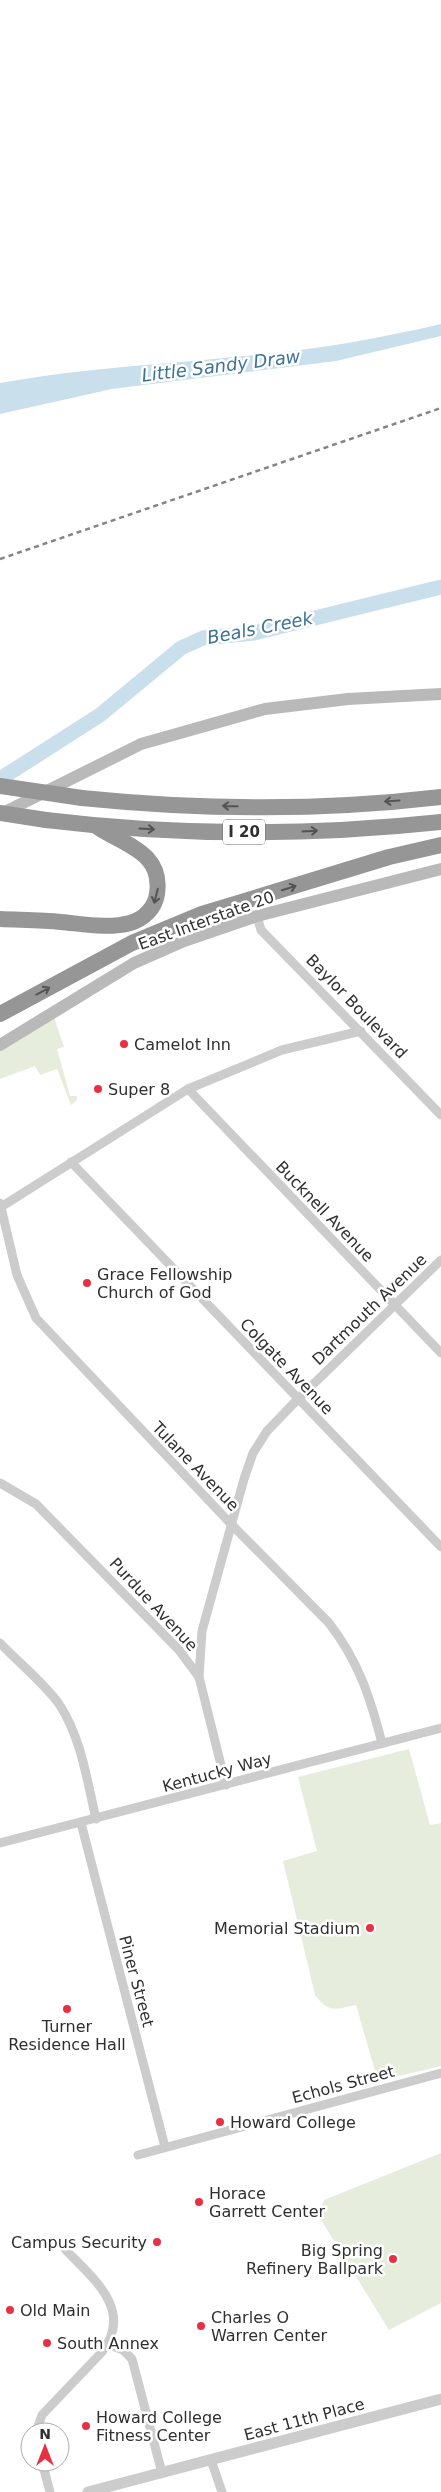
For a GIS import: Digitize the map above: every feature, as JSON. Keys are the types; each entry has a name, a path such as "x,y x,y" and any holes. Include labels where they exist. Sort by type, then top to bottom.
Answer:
{"highway":[{"name":"I 20","path":"0,786 82,798 174,805 266,806 349,804 441,797"},
{"name":"I 20","path":"0,814 98,826 269,832 441,822"},
{"path":"0,919 120,925 141,919 150,911 157,895 158,884 158,876 151,861 138,850 98,826"},
{"path":"0,1014 132,943 202,914 390,857 441,845"}],"main road":[{"path":"0,814 141,744 266,709 413,694 441,695"},
{"name":"East Interstate 20","path":"0,1045 134,963 184,941 257,916 441,869"}],"street":[{"name":"Baylor Boulevard","path":"257,916 261,930 441,1115"},
{"path":"1,1205 188,1089 282,1050 361,1031"},
{"name":"Bucknell Avenue","path":"188,1089 441,1353"},
{"name":"Colgate Avenue","path":"71,1162 441,1547"},
{"name":"Tulane Avenue","path":"1,1205 17,1274 36,1318 232,1525 329,1624 341,1639 363,1677 382,1743"},
{"name":"Dartmouth Avenue","path":"199,1677 202,1631 253,1453 267,1432 298,1400 441,1260"},
{"name":"Purdue Avenue","path":"0,1483 36,1504 173,1644 199,1677 226,1785"},
{"path":"0,1643 58,1702 70,1723 78,1742 96,1819"},
{"name":"Kentucky Way","path":"0,1843 441,1728"},
{"name":"Piner Street","path":"81,1823 165,2147"},
{"name":"Echols Street","path":"138,2155 441,2073"},
{"path":"38,2422 42,2415 108,2344 112,2335 113,2317 106,2292 63,2247"},
{"path":"108,2344 123,2350 132,2359 162,2473"},
{"name":"East 11th Place","path":"88,2492 441,2399"},
{"path":"211,2460 222,2492"},
{"path":"45,2472 50,2492"}],"green space":[{"path":"54,1017 64,1047 57,1049 70,1096 77,1096 77,1100 71,1105 57,1069 40,1075 35,1066 0,1079 0,1049"},
{"name":"Memorial Stadium","path":"409,1749 430,1825 441,1823 441,2066 378,2081 356,2005 333,2009 324,2005 315,1995 283,1861 317,1851 298,1777"},
{"name":"Big Spring Refinery Ballpark","path":"441,2153 441,2303 389,2330 318,2215 324,2200"}],"water":[{"name":"Little Sandy Draw","path":"441,324 441,336 336,361 112,389 0,414 0,383 106,369 304,350 402,333"}],"waterway":[{"name":"Beals Creek","path":"0,779 100,715 181,648 203,638 254,633 441,587"}],"railway":[{"path":"0,559 441,408"}],"place":[{"name":"Camelot Inn","path":"124,1044"},
{"name":"Super 8","path":"98,1089"},
{"name":"Grace Fellowship Church of God","path":"87,1283"},
{"name":"Memorial Stadium","path":"370,1928"},
{"name":"Turner Residence Hall","path":"67,2009"},
{"name":"Howard College","path":"220,2122"},
{"name":"Horace Garrett Center","path":"199,2202"},
{"name":"Campus Security","path":"157,2242"},
{"name":"Big Spring Refinery Ballpark","path":"393,2259"},
{"name":"Old Main","path":"10,2310"},
{"name":"Charles O Warren Center","path":"201,2326"},
{"name":"South Annex","path":"47,2343"},
{"name":"Howard College Fitness Center","path":"86,2426"}]}
